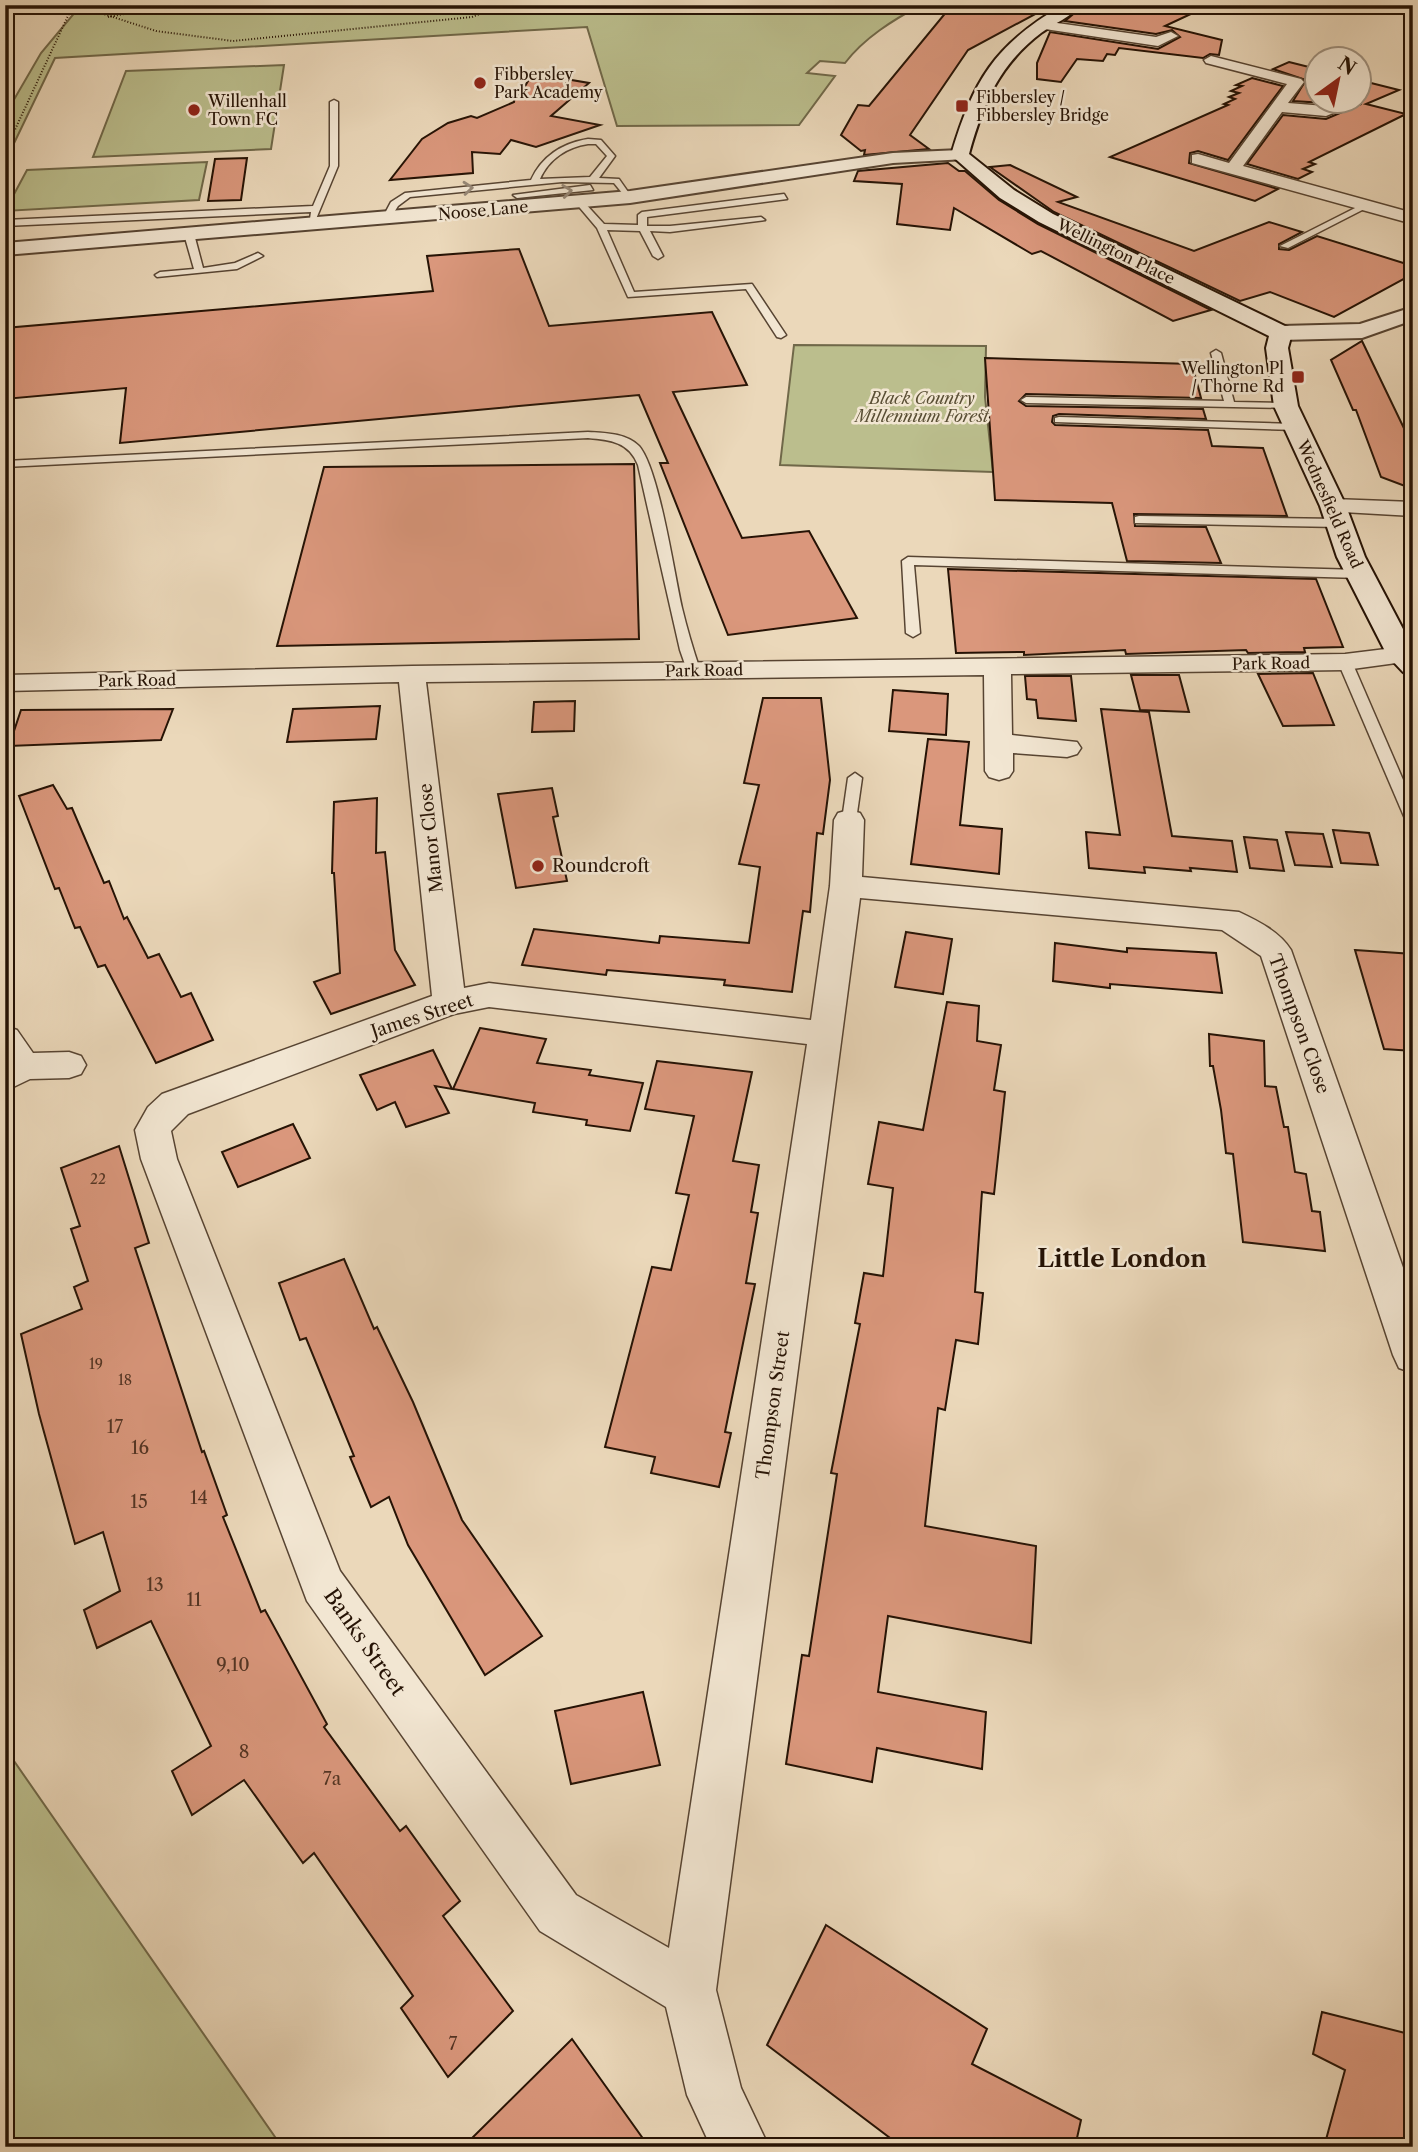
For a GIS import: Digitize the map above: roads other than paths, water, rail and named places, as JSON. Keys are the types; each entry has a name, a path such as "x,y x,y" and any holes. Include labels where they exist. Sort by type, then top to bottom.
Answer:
{"main road":[{"path":"960,156 980,93 1021,42 1067,9"},
{"name":"Noose Lane","path":"5,249 189,234 316,216 387,217 631,197 893,158 960,156"},
{"name":"Wellington Place","path":"960,156 1029,208 1281,333"},
{"path":"1281,333 1362,331 1413,313"},
{"name":"Wednesfield Road","path":"1281,333 1277,348 1291,417 1336,514 1360,575 1408,660"}],"street":[{"path":"1037,8 1067,9"},
{"path":"1043,25 1158,42 1171,36"},
{"path":"1222,65 1302,83"},
{"path":"1233,169 1296,82"},
{"path":"1278,107 1302,109"},
{"path":"1198,159 1413,219"},
{"path":"1336,514 1413,509"},
{"name":"Park Road","path":"5,682 1408,660"},
{"path":"997,666 999,771"},
{"name":"Manor Close","path":"412,674 449,1003"},
{"path":"999,743 1067,748"},
{"name":"Thompson Street","path":"689,1990 826,1034 845,886 849,821"},
{"name":"Thompson Close","path":"845,886 1228,920 1250,930 1275,950 1413,1355"},
{"name":"James Street","path":"159,1159 153,1130 161,1117 175,1104 449,1003 489,995 826,1034"},
{"path":"11,1061 69,1065"},
{"name":"Banks Street","path":"159,1159 323,1585 558,1913 689,1990"},
{"path":"689,1990 715,2095 741,2147"}],"lane":[{"path":"5,223 316,216 334,166 334,102"},
{"path":"534,182 542,164 554,155 587,141 598,142 611,156 593,178"},
{"path":"387,217 394,204 408,195 534,182 593,178 616,181 631,197"},
{"path":"428,193 445,202 560,192 596,187 609,180"},
{"path":"658,256 643,228 642,215 784,197"},
{"path":"579,202 601,227 631,295 749,286 781,335"},
{"path":"1285,246 1366,206"},
{"path":"601,227 670,229 761,220"},
{"path":"189,234 199,271"},
{"path":"160,275 237,266 258,256"},
{"path":"1216,353 1230,405"},
{"path":"1026,400 1230,405 1291,417"},
{"path":"1059,420 1291,417"},
{"path":"5,464 588,435 627,441 636,449 645,470 663,537 686,651 693,670"},
{"path":"1139,520 1336,514"},
{"path":"913,632 908,561 1360,575"},
{"path":"1345,662 1413,821"},
{"path":"849,821 855,778"}],"place":[{"name":"Fibbersley Park Academy","path":"480,83"},
{"name":"Fibbersley / Fibbersley Bridge","path":"962,106"},
{"name":"Willenhall Town FC","path":"194,110"},
{"name":"Wellington Pl / Thorne Rd","path":"1298,377"},
{"name":"Roundcroft","path":"538,866"}],"district":[{"name":"Little London","path":"1122,1258"}],"park label":[{"name":"Black Country Millennium Forest","path":"922,407"}]}
